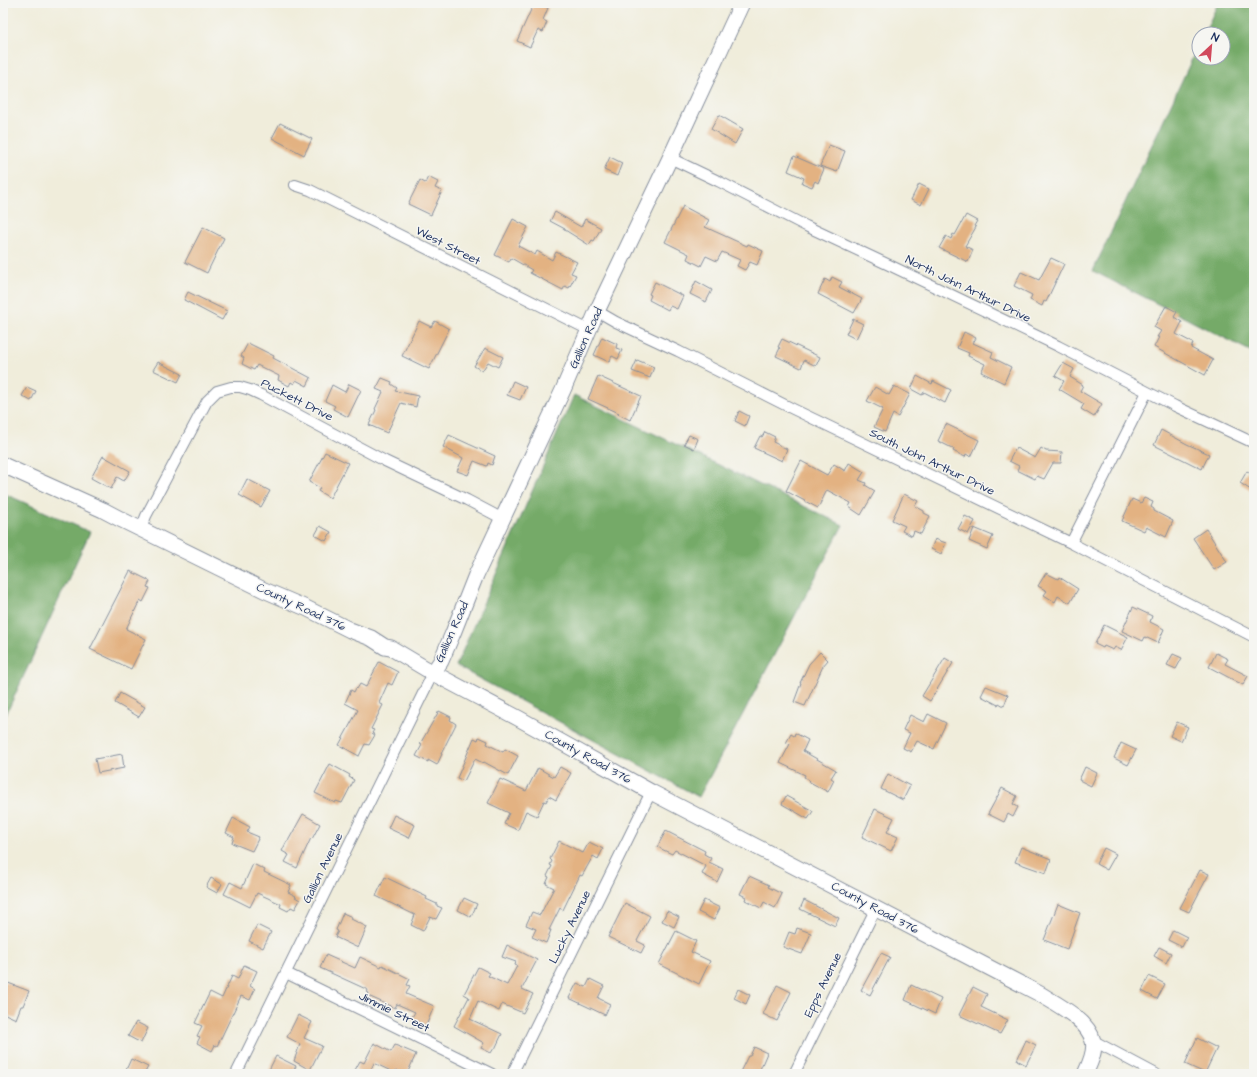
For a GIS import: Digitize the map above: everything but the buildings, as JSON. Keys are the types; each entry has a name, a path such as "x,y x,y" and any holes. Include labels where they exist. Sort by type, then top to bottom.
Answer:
{"street":[{"name":"Gallion Road","path":"433,673 441,661 476,575 563,390 597,311 742,3"},
{"name":"North John Arthur Drive","path":"670,158 806,226 888,264 1254,443"},
{"name":"West Street","path":"295,185 310,190 589,330"},
{"name":"South John Arthur Drive","path":"597,311 616,322 678,351 800,413 1071,543 1254,637"},
{"name":"Puckett Drive","path":"142,529 146,516 207,401 217,391 231,387 245,389 261,395 385,461 503,519"},
{"path":"1071,543 1147,392"},
{"name":"County Road 376","path":"3,465 103,510 264,590 306,608 350,630 371,638 385,647 390,648 651,792 1040,994 1072,1014 1085,1026 1094,1041 1156,1074"},
{"name":"Gallion Avenue","path":"236,1074 433,673"},
{"name":"Lucky Avenue","path":"512,1074 651,792"},
{"name":"Epps Avenue","path":"794,1074 876,908"},
{"name":"Jimmie Street","path":"286,973 492,1074"},
{"path":"1085,1074 1094,1050 1094,1041"}],"green space":[{"path":"1218,3 1254,3 1254,353 1093,271 1191,61 1191,66 1231,66 1231,26 1208,26"},
{"path":"574,395 843,525 699,797 456,666"},
{"path":"3,493 90,532 3,721"}]}
